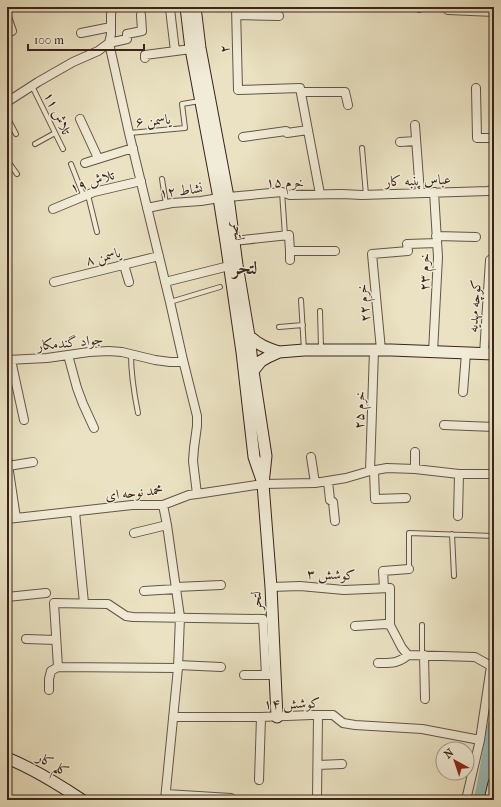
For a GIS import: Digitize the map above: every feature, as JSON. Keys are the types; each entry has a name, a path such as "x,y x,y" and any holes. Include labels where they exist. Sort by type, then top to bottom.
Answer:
{"street":[{"path":"112,7 112,34 109,43 140,180 197,416 193,461 197,494"},
{"name":"لتحر","path":"186,7 191,49 201,101 234,241 266,456 263,484 271,587 270,675 277,717"},
{"name":"لتحر","path":"195,7 223,197 229,266 242,352 254,457 263,484"},
{"path":"448,7 448,10 494,12"},
{"path":"170,9 175,51"},
{"path":"237,11 279,16"},
{"name":"۲","path":"237,11 238,90 300,88 301,92"},
{"path":"7,102 73,62 98,51 109,43 128,40 126,34 142,31 141,14"},
{"path":"7,17 12,31"},
{"path":"81,33 111,27"},
{"path":"145,58 145,55 191,49"},
{"path":"476,88 478,138 494,138"},
{"path":"320,194 301,92 346,92 348,105"},
{"path":"80,119 98,158"},
{"path":"415,125 420,193"},
{"path":"243,137 286,131 287,133 308,130"},
{"path":"400,142 416,140"},
{"path":"85,163 133,148"},
{"name":"تلاش ۱۹","path":"53,209 94,192 140,180"},
{"name":"عباس پنبه کار","path":"342,194 366,195 494,190"},
{"name":"خرم ۱۵","path":"223,197 282,192 290,195 342,194"},
{"name":"خرم ۲۳","path":"433,352 438,257 434,192"},
{"name":"نشاط ۱۲","path":"147,208 166,204 223,197"},
{"path":"234,241 287,235 290,260"},
{"path":"436,239 476,237"},
{"name":"خرم ۲۲","path":"378,350 372,254 408,251 407,244 436,239"},
{"path":"290,251 336,251"},
{"name":"یاسمن ۸","path":"54,282 159,256"},
{"name":"کوچه مهدیه","path":"489,354 490,260"},
{"path":"124,265 129,282"},
{"path":"165,282 229,266"},
{"path":"249,336 263,347 279,352"},
{"path":"253,371 261,361 279,352 304,350 378,350 489,354"},
{"name":"خرم ۲۵","path":"378,350 372,470 375,499 406,498"},
{"name":"جواد گندمکار","path":"9,360 47,358 108,351 122,352 155,360 183,362"},
{"path":"463,392 466,353"},
{"path":"68,355 82,404 94,428"},
{"path":"9,360 24,420"},
{"path":"444,425 494,427"},
{"path":"415,452 415,469"},
{"path":"311,457 315,483"},
{"path":"16,518 8,462 33,462"},
{"name":"محمد نوحه ای","path":"7,519 132,505 163,504 189,495 263,484 315,483 346,478 372,470 387,468 415,469 459,474 494,474"},
{"path":"458,516 459,474"},
{"path":"328,481 330,500 334,502 335,521"},
{"path":"163,504 180,617 178,667 165,797 228,799"},
{"path":"75,512 84,603"},
{"path":"134,533 167,525"},
{"path":"408,655 402,648 390,625 387,588 383,571 409,569"},
{"path":"144,591 222,585"},
{"name":"کوشش ۳","path":"271,587 300,586 344,590 387,588"},
{"path":"7,597 46,592"},
{"path":"58,667 54,603 108,604 126,616 133,617 263,619 270,675 244,675"},
{"path":"355,626 390,625"},
{"path":"26,639 56,640"},
{"path":"378,663 396,663 408,655 475,657 492,666 480,740 466,800"},
{"path":"423,656 425,698"},
{"path":"49,690 49,679 52,671 58,667 221,667"},
{"path":"317,800 318,715"},
{"name":"کوشش ۱۴","path":"173,717 277,717 333,715 343,723 355,726 422,729 480,740"},
{"path":"259,780 261,717"},
{"name":"کلم کار","path":"7,758 45,776 82,800"},
{"path":"318,765 342,764"},
{"path":"490,800 494,783"}],"lane":[{"name":"تلاش ۱۱","path":"32,86 63,149"},
{"name":"یاسمن ۶","path":"129,133 184,128 182,104 201,101"},
{"path":"7,116 16,134"},
{"path":"35,144 55,133"},
{"path":"362,148 366,195"},
{"path":"7,160 16,174"},
{"path":"71,164 86,196 97,232"},
{"path":"162,179 166,204"},
{"path":"282,192 287,235"},
{"path":"170,302 220,287"},
{"path":"301,300 304,350"},
{"path":"320,310 321,350"},
{"path":"279,327 303,325"},
{"path":"131,355 132,387 138,414"},
{"path":"409,569 409,532 494,536"},
{"path":"452,534 454,576"},
{"path":"422,625 423,656"}],"waterway":[{"path":"480,800 494,727"}],"district":[{"name":"لتحر","path":"245,268"}]}
